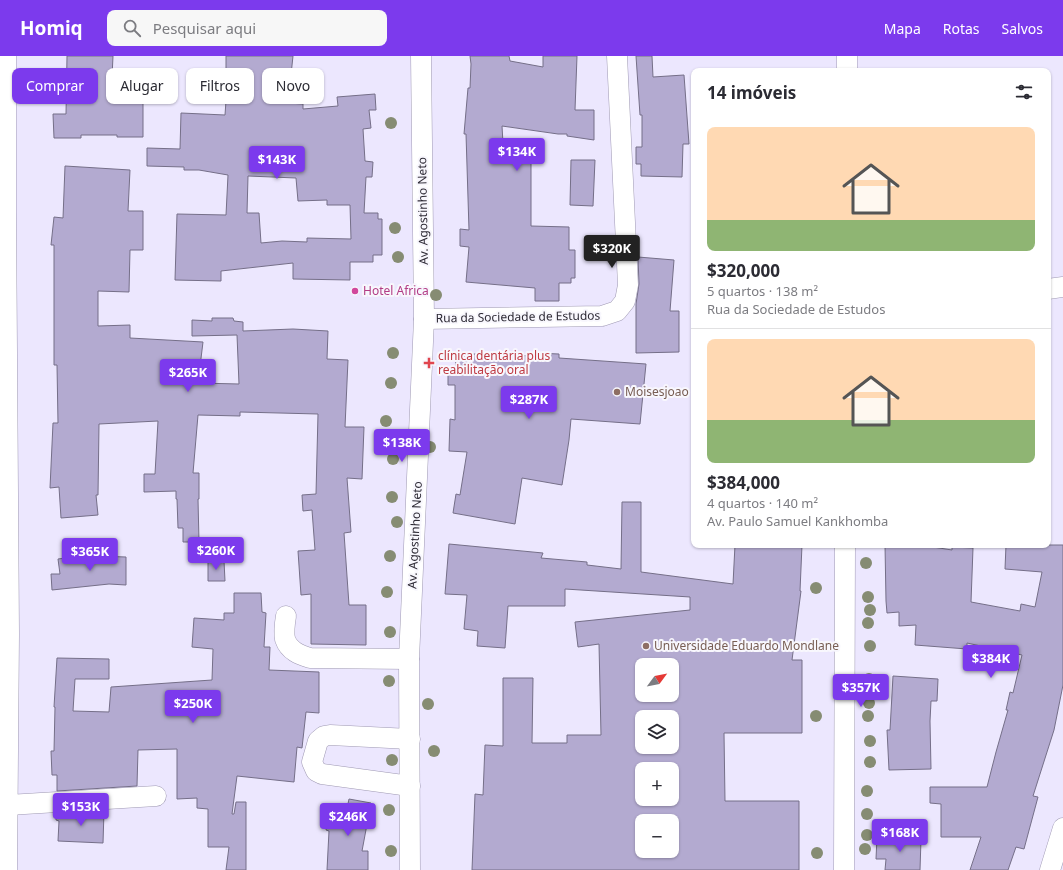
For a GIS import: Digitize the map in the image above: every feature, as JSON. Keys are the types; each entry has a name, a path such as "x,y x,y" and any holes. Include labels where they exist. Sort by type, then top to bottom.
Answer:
{"street":[{"path":"6,56 3,212 4,421 9,634 4,784 8,805 8,870"},
{"name":"Av. Agostinho Neto","path":"410,870 409,659 424,318 421,56"},
{"name":"Rua da Sociedade de Estudos","path":"424,318 602,316 617,311 625,302 628,285 617,56"},
{"path":"847,56 847,68"},
{"path":"1051,289 1063,287"},
{"path":"844,870 845,548"},
{"path":"286,616 285,639 291,649 298,654 310,658 409,659"},
{"path":"410,739 330,735 324,736 318,741 312,762 316,772 322,774 410,786"},
{"path":"8,805 156,796"},
{"path":"1050,870 1063,828"}],"building":[{"path":"67,56 113,56 112,68 106,68 106,104 143,104 143,137 81,135 81,138 54,138 53,114 66,114 66,104 98,104 98,68 67,68"},
{"path":"226,56 293,56 292,68 262,68 262,104 303,104 303,109 338,106 337,97 375,94 376,110 369,110 371,128 363,129 365,161 373,162 372,177 366,177 364,213 378,213 378,219 382,219 382,255 373,255 373,262 350,262 350,280 293,279 293,263 221,271 221,281 175,280 177,214 226,215 228,175 199,170 184,170 184,167 147,166 147,148 180,149 181,113 225,115 226,104 254,104 254,68 226,68","holes":["248,176 296,178 298,201 327,200 327,205 350,205 351,239 307,238 307,242 282,241 261,243 259,213 247,213"]},
{"path":"470,56 509,56 510,61 543,67 543,56 577,56 575,110 594,110 594,140 567,136 567,134 502,126 504,161 531,160 531,226 569,227 569,250 575,250 575,278 571,278 571,283 559,283 559,301 535,301 535,288 466,282 469,247 460,246 460,229 469,230 466,134 464,134 468,88 470,88"},
{"path":"636,56 652,56 653,77 684,75 689,144 683,144 682,177 641,176 641,164 636,164 636,147 642,147 642,115 640,115"},
{"path":"571,160 595,160 593,206 570,205"},
{"path":"65,166 130,170 128,211 143,211 143,250 130,250 129,292 98,291 98,326 130,325 130,338 203,342 198,383 239,384 237,335 192,336 192,320 212,321 212,318 233,318 234,321 243,322 243,331 293,329 328,331 327,359 348,360 345,427 364,427 362,479 347,478 351,532 344,533 349,605 366,605 366,645 311,644 311,594 301,595 298,551 315,550 312,510 303,511 302,495 316,494 318,414 240,412 240,416 198,415 193,473 199,473 199,542 183,542 183,528 178,528 176,491 144,492 144,474 155,474 158,421 99,424 98,495 96,495 98,515 61,518 59,487 50,488 53,423 58,423 57,365 54,365 54,245 51,245 54,217 63,218"},
{"path":"638,257 674,260 670,311 679,311 679,352 636,353 636,304 639,284"},
{"path":"535,353 559,354 559,358 646,364 640,424 571,419 562,485 522,478 515,524 453,513 456,494 460,495 467,452 449,451 450,419 455,420 455,385 448,385 448,369 456,369 455,354 535,356"},
{"path":"622,502 641,502 641,572 733,584 735,548 802,548 801,591 792,660 802,660 802,733 724,733 725,801 799,801 799,870 472,870 475,794 483,795 485,745 503,746 503,678 533,678 532,743 567,743 567,735 601,735 599,644 578,647 575,622 690,610 690,597 565,589 565,606 508,606 505,648 477,646 478,631 464,629 467,595 445,594 449,544 543,553 541,558 587,562 587,565 621,569"},
{"path":"1051,545 1063,545 1063,685 1054,730 1033,796 1038,797 1024,849 1016,847 1008,870 970,870 981,837 941,837 941,804 930,803 930,787 987,787 1008,710 1006,710 1010,692 1013,693 1022,655 967,643 967,649 915,645 916,625 899,626 899,612 887,613 885,548 939,548 952,550 952,548 973,548 971,602 1020,611 1021,604 1035,607 1042,572 1005,569 1006,548 1051,548"},
{"path":"97,554 97,556 126,557 126,585 109,584 52,590 51,574 60,574 58,559"},
{"path":"208,561 224,561 225,581 208,581"},
{"path":"234,593 261,593 262,612 266,613 264,647 270,647 269,670 319,672 319,713 306,712 302,748 297,747 294,782 237,776 232,814 234,814 236,802 246,802 246,870 226,870 229,847 208,847 208,809 197,808 197,798 177,799 177,749 138,750 137,786 57,791 57,775 52,775 51,751 54,751 54,707 57,658 109,659 109,679 75,679 73,711 109,712 111,687 212,680 213,649 192,647 194,618 224,620 224,613 234,613"},
{"path":"893,676 938,679 937,701 931,701 931,769 889,770 887,730 890,730"},
{"path":"349,799 371,803 362,851 368,851 368,870 327,870 329,831 326,830 330,810 346,813"},
{"path":"104,811 103,843 58,841 59,821 56,820 56,814"},
{"path":"877,837 921,839 920,870 885,870 886,859 876,859"}],"place":[{"name":"Hotel Africa","path":"355,291"},
{"name":"clínica dentária plus reabilitação oral","path":"429,363"},
{"name":"Moisesjoao","path":"617,392"},
{"name":"Universidade Eduardo Mondlane","path":"646,646"}]}
